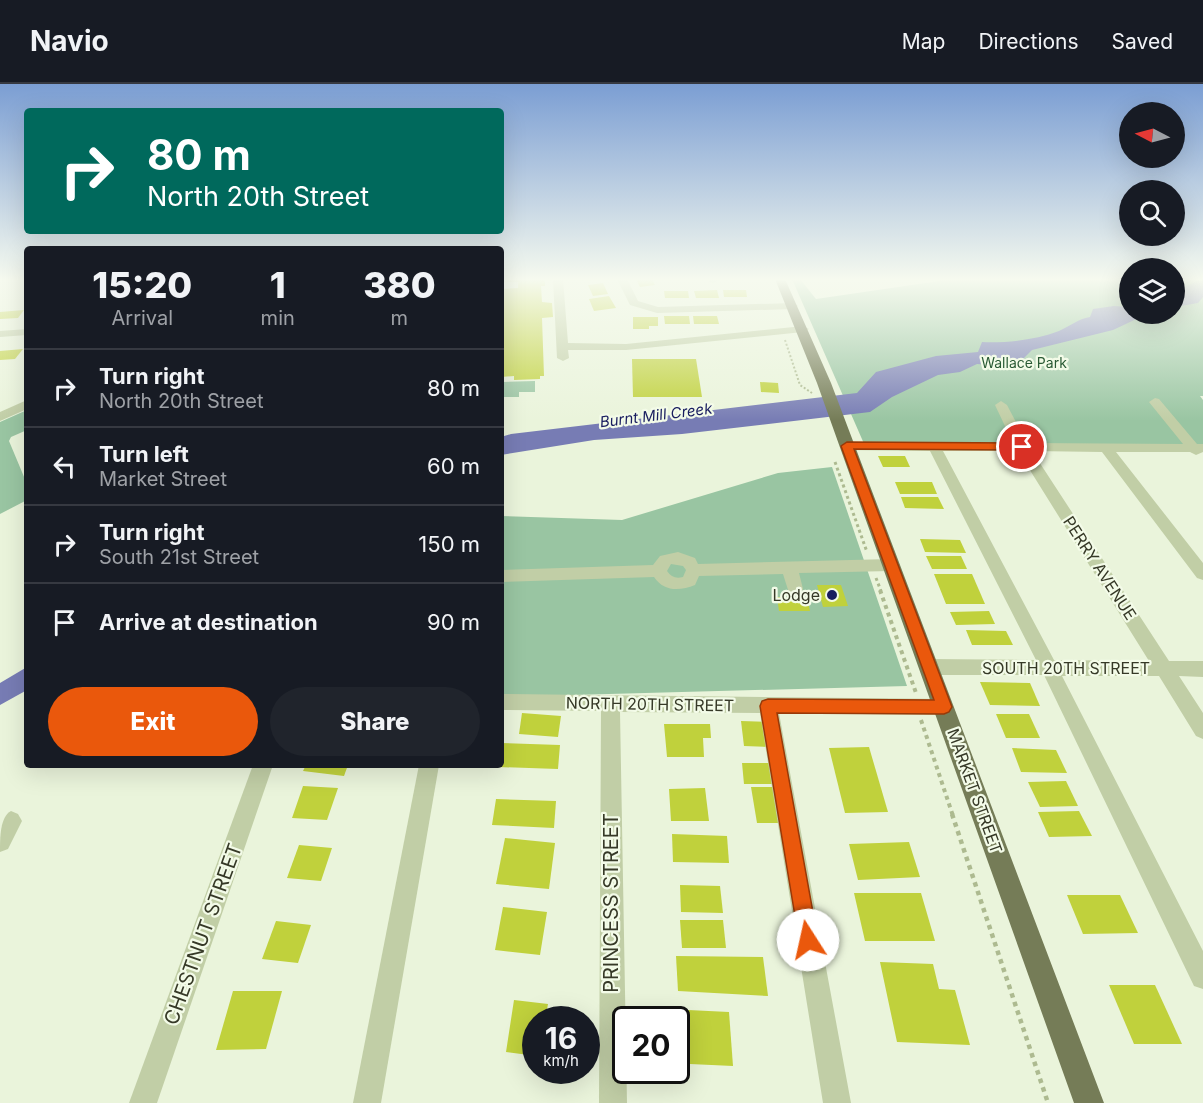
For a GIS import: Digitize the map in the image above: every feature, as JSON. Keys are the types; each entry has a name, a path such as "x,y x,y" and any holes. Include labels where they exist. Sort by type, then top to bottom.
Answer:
{"main road":[{"name":"MARKET STREET","path":"803,329 840,452 881,566 944,707 1089,1103"}],"street":[{"path":"561,327 563,352 803,329"},
{"path":"0,334 24,332"},
{"path":"1155,402 1198,448 1203,459"},
{"path":"0,417 24,405"},
{"name":"PERRY AVENUE","path":"1001,405 1022,447 1203,730"},
{"path":"840,452 934,446 1198,448"},
{"path":"934,446 1049,668 1203,977"},
{"path":"1105,447 1203,574"},
{"path":"504,576 658,571 667,582 678,585 689,581 694,570 881,566"},
{"path":"790,568 795,589"},
{"name":"SOUTH 20TH STREET","path":"928,667 1203,669"},
{"name":"NORTH 20TH STREET","path":"504,702 944,707"},
{"name":"PRINCESS STREET","path":"610,704 613,1103"},
{"path":"768,706 837,1103"},
{"name":"CHESTNUT STREET","path":"142,1103 262,768"},
{"path":"367,1103 428,768"},
{"path":"0,841 11,821"}],"path":[{"path":"840,452 881,566 926,737 1048,1103"}],"green space":[{"name":"Wallace Park","path":"813,327 1203,327 1203,396 1200,396 1203,400 1203,448 865,446"},
{"path":"535,381 535,392 519,392 519,397 504,397 504,382"},
{"path":"24,411 24,431 11,437 9,441 24,477 24,502 0,514 0,422"},
{"path":"832,467 907,686 504,697 504,516 622,520 778,473"}],"water":[{"path":"1068,327 1120,327 1032,350 1015,367 977,364 960,372 938,375 892,397 870,412 682,434 594,440 504,455 504,436 511,434 857,393 876,372 936,356 978,352 982,342 1021,340 1050,334"},
{"path":"24,669 24,692 0,705 0,683"}],"building":[{"path":"504,327 542,327 544,376 540,376 540,379 514,380 514,376 504,377"},
{"path":"633,327 649,327 649,329 633,329"},
{"path":"23,349 15,359 0,360 0,351"},
{"path":"632,359 696,359 702,397 633,397"},
{"path":"760,382 778,383 779,393 761,392"},
{"path":"878,456 905,456 910,467 883,467"},
{"path":"895,482 932,482 937,494 900,494"},
{"path":"901,497 938,497 944,509 905,508"},
{"path":"920,539 960,540 966,553 925,552"},
{"path":"926,556 961,556 967,569 932,569"},
{"path":"934,574 972,574 985,604 946,604"},
{"name":"Lodge","path":"817,585 841,585 848,606 823,607"},
{"path":"777,597 807,598 810,611 779,611"},
{"path":"989,611 995,624 956,625 950,612"},
{"path":"966,630 1006,631 1013,645 972,645"},
{"path":"980,682 1030,683 1040,706 990,705"},
{"path":"522,713 561,716 558,737 519,734"},
{"path":"996,714 1029,714 1040,738 1006,738"},
{"path":"741,721 768,722 771,747 744,746"},
{"path":"664,724 710,724 711,738 703,738 704,757 667,757"},
{"path":"504,743 560,745 558,769 504,767"},
{"path":"869,747 888,812 845,813 829,748"},
{"path":"1012,748 1056,750 1067,773 1021,772"},
{"path":"742,763 770,763 773,784 744,784"},
{"path":"304,768 347,768 344,776 303,771"},
{"path":"1066,781 1078,806 1040,807 1028,782"},
{"path":"303,786 338,788 327,820 292,818"},
{"path":"751,787 774,787 781,823 757,823"},
{"path":"705,788 709,821 671,821 669,789"},
{"path":"496,799 556,801 554,828 492,825"},
{"path":"1079,811 1092,836 1049,837 1038,812"},
{"path":"672,834 727,836 729,863 673,862"},
{"path":"505,838 555,843 549,889 496,884"},
{"path":"909,842 920,877 858,880 849,844"},
{"path":"299,845 332,848 321,881 287,878"},
{"path":"680,885 720,886 723,913 681,912"},
{"path":"854,893 921,893 935,941 865,941"},
{"path":"1067,895 1120,895 1138,933 1083,934"},
{"path":"503,907 547,912 540,955 495,950"},
{"path":"680,920 723,920 726,948 682,948"},
{"path":"276,921 311,925 298,963 262,959"},
{"path":"676,956 763,957 768,996 678,991"},
{"path":"880,962 933,964 939,989 955,990 970,1045 897,1042"},
{"path":"1109,985 1155,985 1182,1044 1134,1044"},
{"path":"233,991 282,991 266,1049 216,1050"},
{"path":"514,1000 548,1004 548,1006 522,1006 522,1054 506,1052"},
{"path":"690,1010 729,1012 733,1066 690,1064"}],"place":[{"name":"Lodge","path":"832,595"}],"route":[{"path":"808,940 768,706 944,707 847,446 1022,447"}],"water label":[{"name":"Burnt Mill Creek","path":"656,415"}]}
